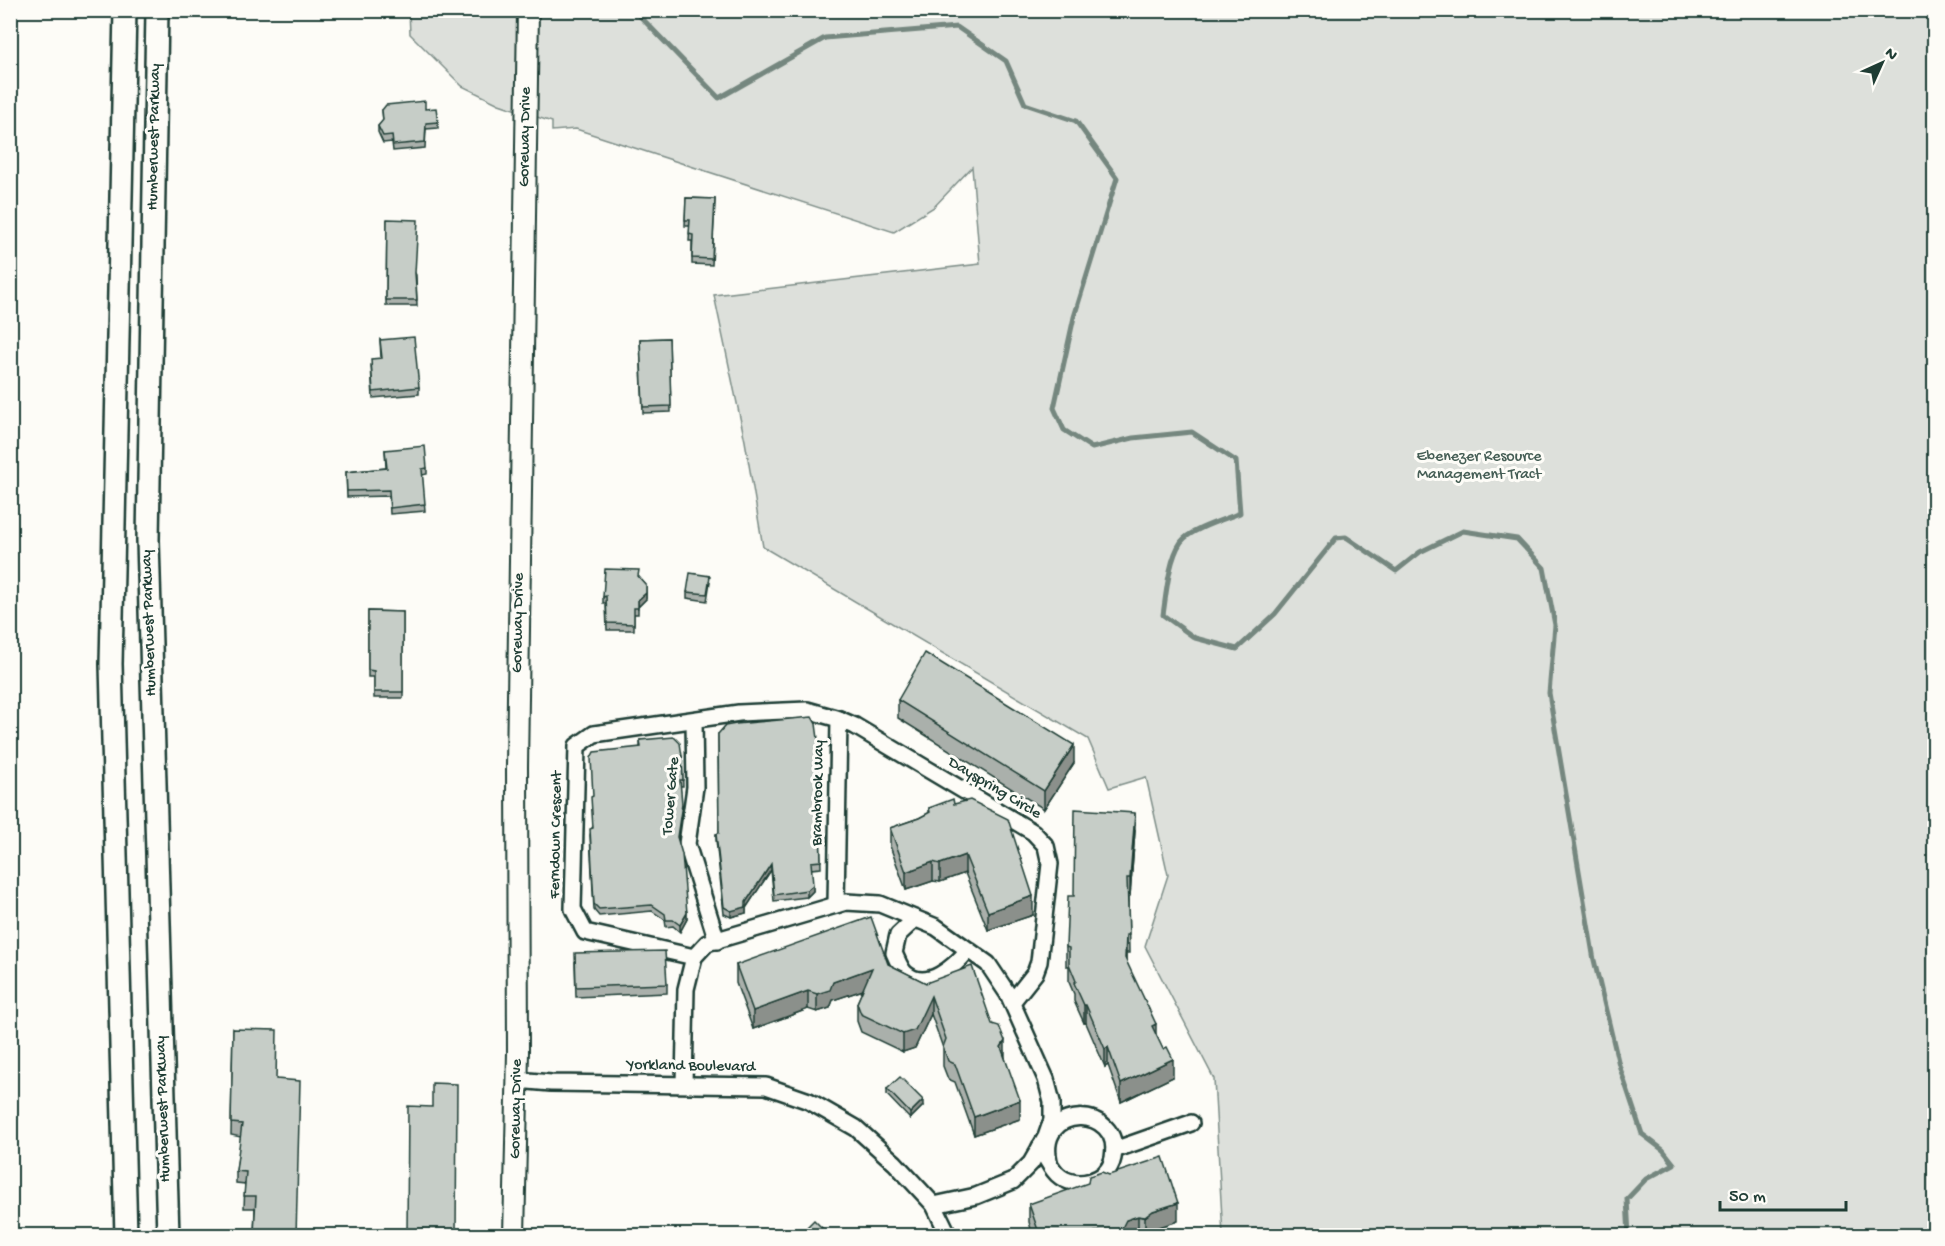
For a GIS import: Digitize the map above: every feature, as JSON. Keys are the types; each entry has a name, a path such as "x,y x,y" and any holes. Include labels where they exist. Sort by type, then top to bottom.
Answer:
{"main road":[{"name":"Humberwest Parkway","path":"125,10 111,664 126,1236"},
{"name":"Humberwest Parkway","path":"157,10 148,540 168,1236"}],"street":[{"name":"Goreway Drive","path":"514,1236 517,1080 517,767 528,10"},
{"name":"Brambrook Way","path":"694,721 739,713 807,710 838,719 836,905"},
{"name":"Dayspring Circle","path":"838,719 855,726 1033,832 1046,846 1050,864 1039,962 1035,973 1012,1002"},
{"name":"Tower Gate","path":"694,721 695,787 687,844 717,941"},
{"name":"Ferndown Crescent","path":"694,721 594,734 577,746 573,909 585,932 694,957"},
{"path":"684,1084 686,989 694,957 707,943 846,902 880,904 936,927 988,964 1012,1002 1046,1079 1056,1124 1048,1140 1047,1153 1050,1165"},
{"path":"915,919 898,935 894,953 904,973 918,981 934,978 958,961 968,950"},
{"name":"Yorkland Boulevard","path":"517,1080 551,1083 766,1086 809,1101 856,1128 895,1163 934,1205 949,1236"},
{"path":"934,1205 976,1196 1013,1181 1031,1163 1041,1147 1056,1124 1077,1116 1091,1118 1103,1125 1111,1137 1114,1150 1112,1163 1105,1173 1094,1181 1082,1184 1069,1182 1058,1175 1041,1147"},
{"path":"1114,1150 1191,1123"}],"green space":[{"name":"Ebenezer Resource Management Tract","path":"409,11 1934,11 1934,1235 1223,1235 1214,1079 1145,946 1168,875 1146,777 1109,788 1088,739 763,547 745,441 714,295 980,264 972,167 934,207 894,232 576,129 552,131 552,122 499,104 462,86 410,34"}],"building":[{"path":"425,101 425,109 436,108 438,122 426,123 425,142 393,145 392,135 383,136 378,126 383,120 382,110 386,105"},
{"path":"686,198 715,199 712,259 692,258 693,235 689,234 690,220 685,220"},
{"path":"387,219 418,220 415,273 417,300 386,300"},
{"path":"414,337 419,387 373,392 371,359 382,358 380,340"},
{"path":"669,338 671,406 643,407 640,339"},
{"path":"425,446 427,468 422,469 425,504 390,508 389,490 347,491 346,472 387,468 385,450"},
{"path":"605,569 639,570 638,576 646,585 646,593 638,600 638,608 634,608 634,624 607,623 606,596 603,597"},
{"path":"690,573 710,576 707,594 687,592"},
{"path":"368,611 403,612 403,692 374,692 374,671 368,670"},
{"path":"925,653 1074,745 1044,791 898,700"},
{"path":"812,717 816,724 822,768 819,768 821,861 811,862 813,885 807,890 774,895 771,864 746,902 746,907 731,911 724,907 716,834 719,833 718,734 725,726 736,724"},
{"path":"674,737 680,743 683,780 680,780 682,804 677,837 682,854 687,913 680,925 673,920 666,920 665,914 652,905 599,909 594,904 590,829 593,828 591,758 594,752 641,747 640,740"},
{"path":"953,799 954,804 970,800 1008,819 1033,896 988,912 965,855 940,864 933,862 906,872 890,828 919,818 930,812 929,808"},
{"path":"1075,809 1135,813 1130,878 1127,878 1129,935 1126,935 1125,958 1156,1024 1152,1026 1163,1049 1167,1047 1173,1059 1121,1084 1108,1047 1105,1049 1074,983 1076,981 1069,964 1069,948 1066,947 1068,896 1074,896"},
{"path":"871,917 888,964 926,983 972,966 992,1024 999,1026 1005,1041 1001,1047 1020,1100 974,1117 955,1064 948,1061 943,1047 946,1039 931,996 915,1030 903,1034 861,1014 857,1003 872,968 833,982 830,990 817,994 808,991 753,1011 736,965"},
{"path":"665,951 667,984 576,987 575,953"},
{"path":"233,1029 277,1030 276,1079 300,1081 296,1236 255,1236 254,1233 256,1196 244,1196 246,1172 236,1171 242,1124 231,1123"},
{"path":"900,1077 923,1100 910,1113 887,1089"},
{"path":"432,1083 457,1084 456,1236 407,1236 408,1106 432,1107"},
{"path":"1163,1157 1178,1203 1153,1211 1145,1217 1138,1216 1126,1220 1122,1228 1109,1232 1095,1232 1088,1236 1040,1236 1029,1204 1088,1183 1089,1176 1102,1172 1109,1175"},
{"path":"814,1220 830,1236 798,1236"}],"waterway":[{"path":"634,10 719,98 825,38 957,27 1006,61 1025,104 1076,121 1117,178 1074,317 1054,408 1064,430 1092,448 1133,438 1192,432 1236,461 1240,513 1191,533 1181,542 1171,567 1163,615 1195,638 1237,649 1275,614 1336,538 1346,537 1396,571 1420,552 1463,531 1517,539 1544,568 1555,625 1549,693 1594,960 1619,1065 1642,1134 1663,1150 1674,1164 1646,1179 1627,1199 1629,1236"}]}
